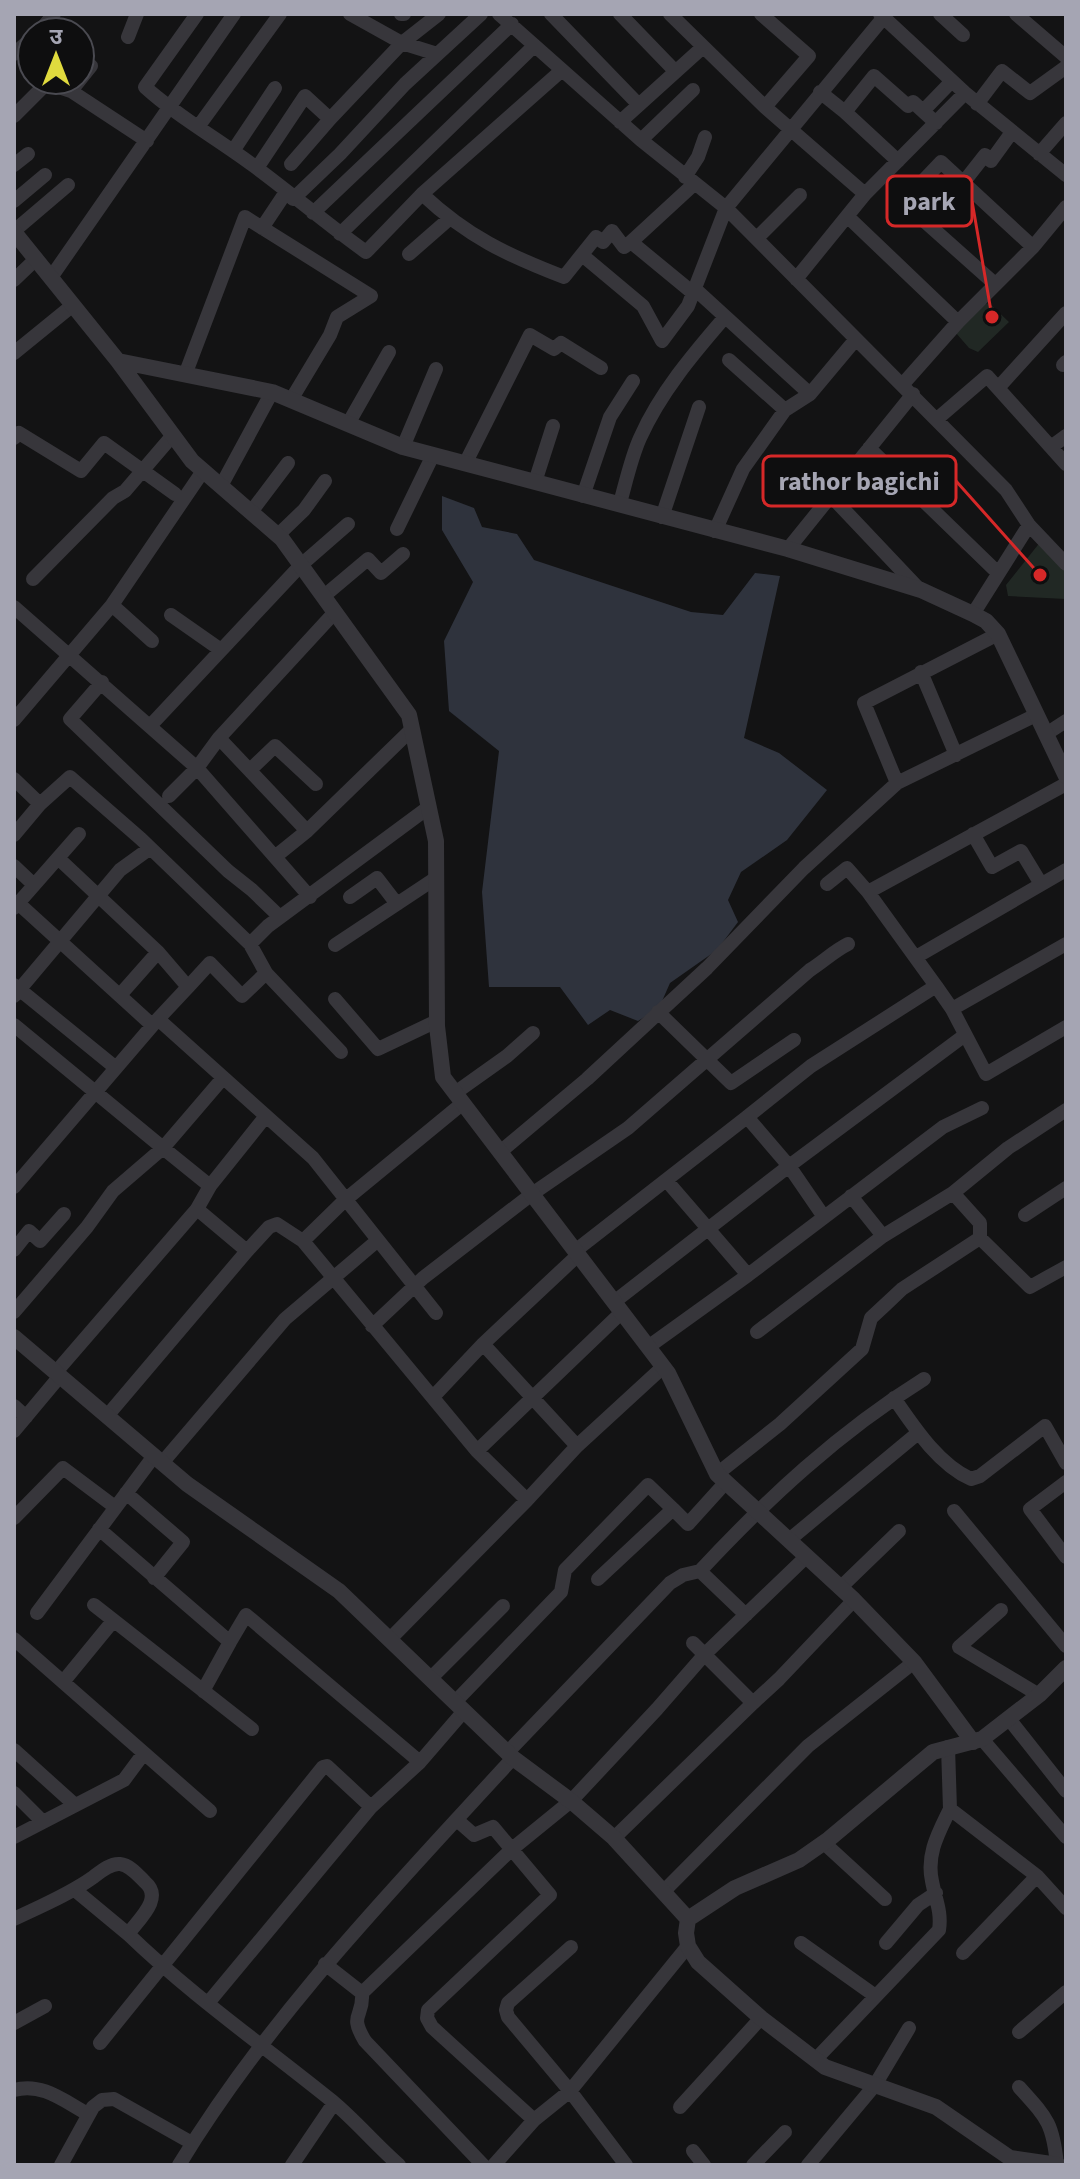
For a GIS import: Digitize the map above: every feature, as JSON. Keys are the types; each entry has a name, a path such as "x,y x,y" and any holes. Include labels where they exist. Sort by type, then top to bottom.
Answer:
{"street":[{"path":"128,37 137,14"},
{"path":"197,14 145,87 169,109 257,168 366,252 422,194 561,71"},
{"path":"52,276 234,14"},
{"path":"198,127 280,14"},
{"path":"350,14 402,43 437,54"},
{"path":"291,164 402,43 439,14"},
{"path":"262,228 290,196 481,14"},
{"path":"499,14 757,238 1006,490 1029,525 1066,564"},
{"path":"551,14 639,105"},
{"path":"620,14 675,71"},
{"path":"670,14 765,107 865,194"},
{"path":"761,14 809,56 765,107"},
{"path":"940,14 963,35"},
{"path":"1016,14 1066,57"},
{"path":"582,255 643,306 662,341 688,306 726,208 882,16 977,104 1066,175"},
{"path":"313,213 512,24"},
{"path":"340,234 534,46"},
{"path":"620,122 703,47"},
{"path":"977,104 1002,71 1030,93 1066,67"},
{"path":"845,112 874,76 908,106 913,102 936,123"},
{"path":"923,111 952,81"},
{"path":"233,151 275,88"},
{"path":"641,140 693,90"},
{"path":"820,92 898,161"},
{"path":"796,279 865,194 965,93"},
{"path":"14,116 34,96"},
{"path":"79,96 147,141"},
{"path":"257,168 305,96 330,119"},
{"path":"1039,154 1066,123"},
{"path":"963,183 985,155 991,161 1012,132"},
{"path":"422,194 449,219 489,246 564,277 596,237 603,242 612,231 624,247 631,242 689,180 705,137"},
{"path":"14,165 28,154"},
{"path":"995,284 903,202 941,162 1033,247"},
{"path":"14,201 45,175"},
{"path":"68,185 15,235 52,276 192,461 278,535 409,715 436,841 437,1021 443,1077 663,1367 722,1478 854,1600 914,1662 977,1741 1066,1837"},
{"path":"757,238 800,195"},
{"path":"788,549 869,448 958,322 1033,247 1066,207"},
{"path":"847,216 958,322"},
{"path":"185,375 245,217 371,296 337,317 330,335 291,400"},
{"path":"409,254 449,219"},
{"path":"631,242 725,317 810,394"},
{"path":"14,280 36,259"},
{"path":"14,353 73,305"},
{"path":"998,388 1066,313"},
{"path":"620,503 640,439 658,404 725,317"},
{"path":"465,464 530,335 554,349 561,343 601,368"},
{"path":"715,531 743,469 785,410 810,394 856,339"},
{"path":"348,424 389,352"},
{"path":"729,360 785,410"},
{"path":"118,361 272,392 403,447 788,549 921,590 986,621 998,634 1066,776"},
{"path":"403,447 436,369"},
{"path":"937,419 987,376 1066,464"},
{"path":"583,496 610,417 633,381"},
{"path":"221,486 272,392"},
{"path":"662,517 699,407"},
{"path":"535,482 553,426"},
{"path":"16,433 81,471 104,443 175,494"},
{"path":"33,579 113,498 125,491 173,435"},
{"path":"1051,447 1066,436"},
{"path":"869,448 997,572"},
{"path":"397,529 433,455"},
{"path":"251,512 288,463"},
{"path":"14,720 112,605 203,471"},
{"path":"278,535 304,510 325,481"},
{"path":"831,496 921,590"},
{"path":"150,726 301,565 348,524"},
{"path":"973,614 1029,525"},
{"path":"324,596 368,559 381,573 403,554"},
{"path":"112,605 152,641"},
{"path":"14,607 197,768 310,897"},
{"path":"169,796 335,612"},
{"path":"171,615 221,650"},
{"path":"897,783 864,703 998,634"},
{"path":"921,672 956,755"},
{"path":"102,682 70,719 280,917"},
{"path":"500,1152 587,1079 707,968 804,868 897,783 1036,715"},
{"path":"1046,734 1066,721"},
{"path":"276,856 307,831 412,729"},
{"path":"219,738 307,831"},
{"path":"250,770 275,746 316,784"},
{"path":"14,835 40,804 70,777 250,944 266,973 341,1052"},
{"path":"14,779 40,804"},
{"path":"868,892 1066,784"},
{"path":"250,944 280,917 429,807"},
{"path":"79,834 16,906 223,1078 313,1158 436,1313"},
{"path":"973,834 992,867 1021,851 1041,884"},
{"path":"116,1068 16,990 62,942 120,870 149,849"},
{"path":"58,858 158,952 188,987"},
{"path":"14,866 34,885"},
{"path":"827,884 847,868 868,892 952,1009 986,1074 1066,1027"},
{"path":"916,957 1066,870"},
{"path":"350,897 377,878 397,904"},
{"path":"335,945 436,878"},
{"path":"372,1326 414,1285 532,1194 628,1128 830,953 848,944"},
{"path":"952,1009 1066,944"},
{"path":"120,995 158,952"},
{"path":"14,1187 155,1022 210,963 242,996 266,973"},
{"path":"433,1397 577,1253 666,1180 811,1066 936,986"},
{"path":"335,999 378,1049 437,1021"},
{"path":"658,1012 731,1083 794,1040"},
{"path":"14,1025 210,1186"},
{"path":"303,1241 533,1033"},
{"path":"477,1451 618,1307 707,1228 965,1035"},
{"path":"14,1312 87,1227 113,1191 163,1148 223,1078"},
{"path":"648,1347 943,1127 982,1108"},
{"path":"757,1332 883,1236 953,1193 1008,1148 1066,1110"},
{"path":"14,1431 197,1209 210,1186 266,1116"},
{"path":"747,1117 789,1166 824,1217"},
{"path":"666,1180 748,1275"},
{"path":"1025,1215 1066,1188"},
{"path":"953,1193 980,1223 980,1238 1030,1287 1066,1267"},
{"path":"851,1196 883,1236"},
{"path":"197,1209 247,1251"},
{"path":"14,1250 29,1231 40,1241 64,1214"},
{"path":"107,1416 247,1251 269,1227 277,1224 303,1241 477,1451 527,1500"},
{"path":"208,2003 371,1807 420,1762 459,1706 561,1592 565,1570 648,1485 688,1524 722,1478 862,1349 871,1318 902,1289 980,1238"},
{"path":"37,1613 126,1493 285,1319 378,1240"},
{"path":"14,1337 187,1484 339,1591 510,1756 571,1801 614,1838 688,1919"},
{"path":"483,1344 577,1446"},
{"path":"390,1639 577,1446 663,1367"},
{"path":"179,2165 259,2046 325,1964 457,1820 510,1756 670,1583 683,1575 700,1571 757,1510 849,1430 924,1379"},
{"path":"894,1398 918,1433 961,1475 971,1479 980,1476 1045,1426 1061,1442 1066,1463"},
{"path":"14,1406 26,1417"},
{"path":"789,1540 918,1433"},
{"path":"14,1518 63,1468 115,1507"},
{"path":"1066,1482 1030,1509 1066,1557"},
{"path":"126,1493 183,1542 154,1578"},
{"path":"598,1579 673,1509"},
{"path":"954,1511 1066,1646"},
{"path":"99,1529 230,1642"},
{"path":"840,1588 899,1531"},
{"path":"362,1993 512,1849 571,1801 705,1654 807,1556"},
{"path":"700,1571 746,1615"},
{"path":"614,1838 779,1679 854,1600"},
{"path":"94,1605 252,1729"},
{"path":"430,1679 503,1606"},
{"path":"1001,1610 959,1647 1039,1695"},
{"path":"203,1691 246,1615 420,1762"},
{"path":"63,1682 113,1621"},
{"path":"14,1639 210,1811"},
{"path":"693,1643 753,1703"},
{"path":"664,1891 808,1746 914,1662"},
{"path":"1064,1675 977,1741 933,1752 824,1843 799,1860 735,1888 688,1919 686,1933 688,1946 698,1962 761,2018 815,2060 843,2075 936,2107 1008,2162 1058,2165 1066,2157"},
{"path":"1009,1719 1066,1791"},
{"path":"815,2060 939,1930 941,1917 931,1872 932,1846 950,1809 948,1747"},
{"path":"14,1750 75,1805"},
{"path":"14,1837 124,1780 144,1753"},
{"path":"100,2043 323,1767 327,1766 371,1807"},
{"path":"14,1793 43,1822"},
{"path":"950,1809 1037,1876 1066,1908"},
{"path":"457,1820 474,1835 493,1827 550,1895 428,2010 427,2018 432,2027 534,2120"},
{"path":"824,1843 885,1899"},
{"path":"14,1919 75,1890 112,1864 122,1864 131,1868 151,1887 153,1896 151,1904 128,1934"},
{"path":"963,1953 1037,1876"},
{"path":"75,1890 161,1966 334,2103 390,2162"},
{"path":"886,1943 918,1905 936,1893"},
{"path":"801,1943 874,1995"},
{"path":"494,2165 534,2120 570,2091 688,1946"},
{"path":"571,1947 508,2003 506,2010 508,2017 626,2165"},
{"path":"325,1964 362,1993 363,2003 356,2019 365,2041 483,2165"},
{"path":"1019,2032 1066,1992"},
{"path":"14,2023 45,2006"},
{"path":"680,2107 761,2018"},
{"path":"808,2165 875,2085 909,2028"},
{"path":"14,2090 29,2086 43,2089 88,2114"},
{"path":"1019,2087 1050,2122 1058,2165"},
{"path":"61,2165 88,2114 102,2100 114,2099 192,2143"},
{"path":"292,2165 334,2103"},
{"path":"753,2165 785,2132"},
{"path":"693,2151 704,2165"}],"shaded area":[{"path":"989,303 1009,322 978,352 969,348 956,333 978,306"},
{"path":"442,496 474,508 482,527 517,534 534,560 691,612 723,615 755,573 780,576 744,738 779,753 827,790 787,840 741,872 728,900 738,922 717,950 670,983 659,1008 638,1021 610,1010 588,1025 560,987 489,987 482,892 499,751 449,711 444,641 473,582 442,530"},
{"path":"1045,536 1066,565 1066,599 1008,596 1006,585"}],"place":[{"name":"park","path":"992,317"},
{"name":"rathor bagichi","path":"1040,575"}]}
